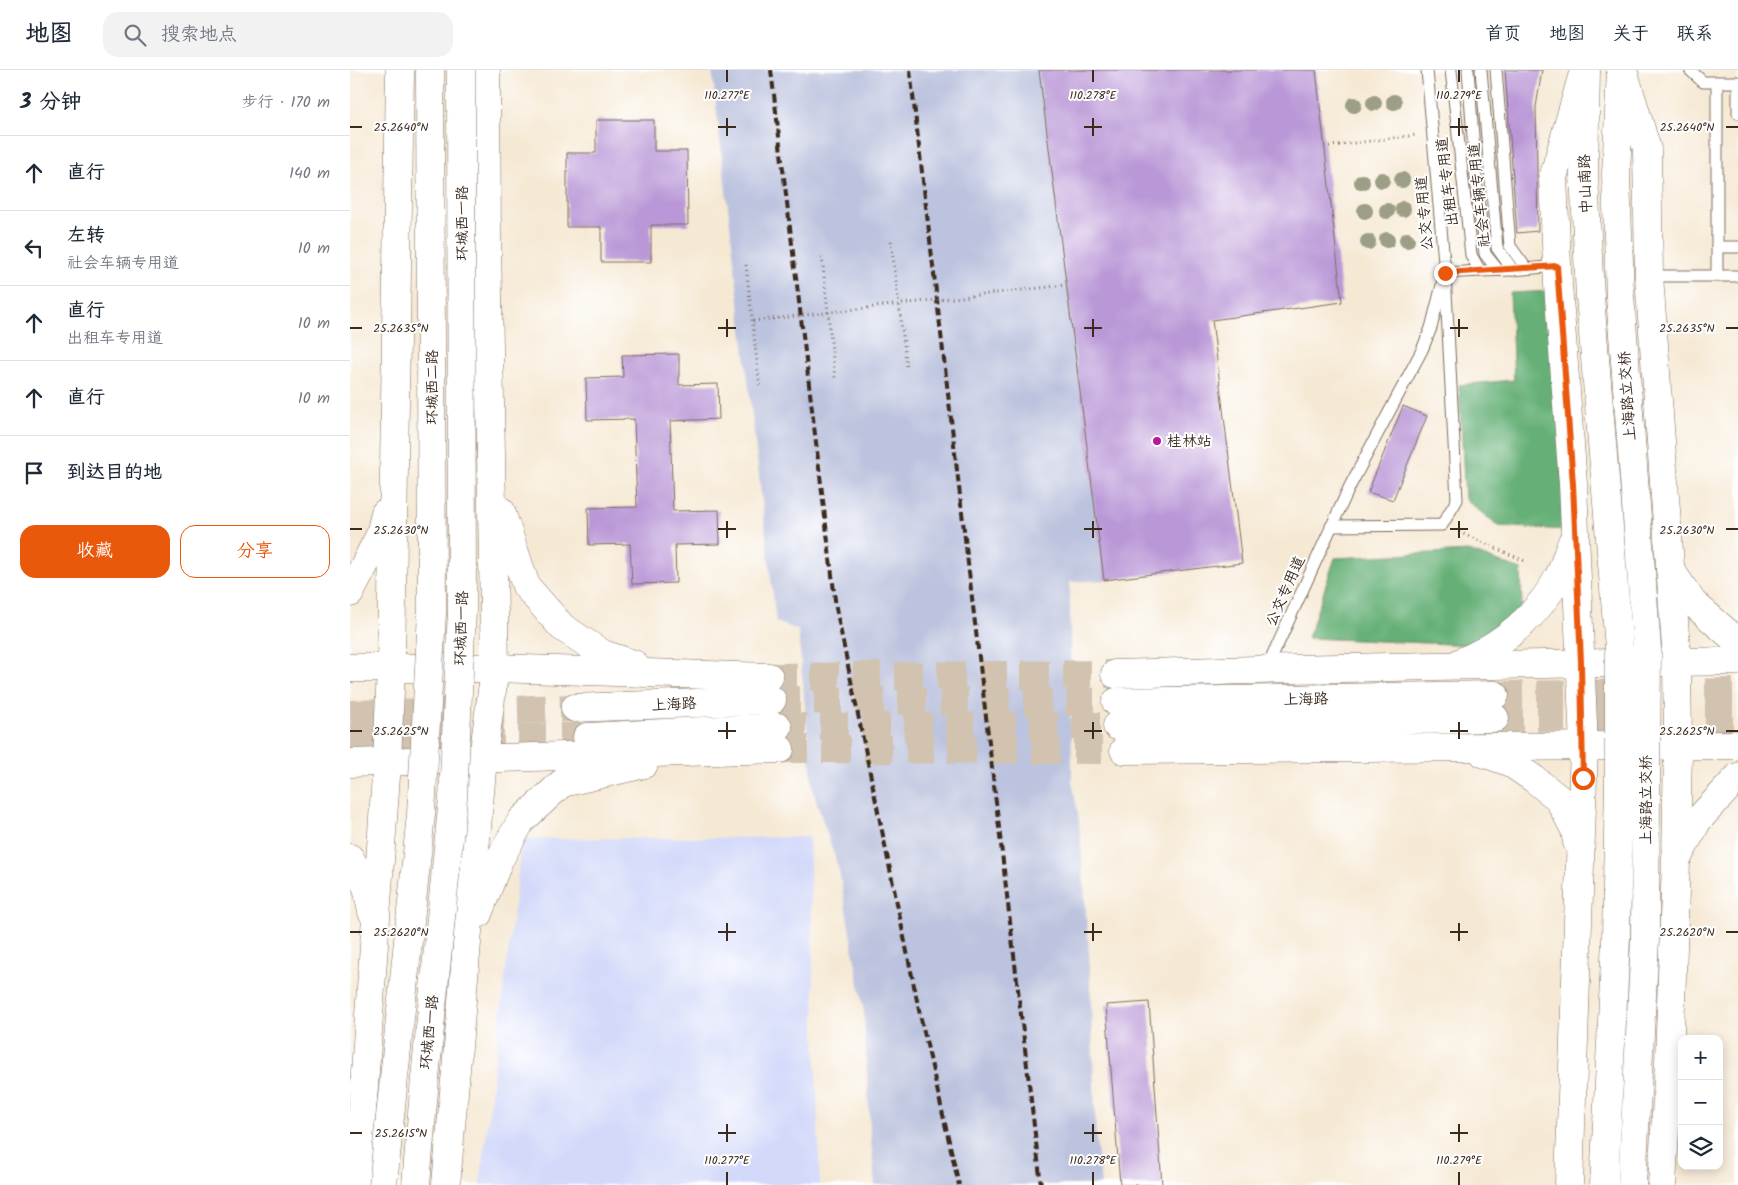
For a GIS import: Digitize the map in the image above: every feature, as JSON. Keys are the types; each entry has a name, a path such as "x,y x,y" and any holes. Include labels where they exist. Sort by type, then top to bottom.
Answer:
{"main road":[{"path":"357,1185 376,933 391,668 400,70"},
{"name":"环城西二路","path":"430,70 432,613"},
{"name":"环城西一路","path":"416,1185 453,798 462,610 461,70"},
{"path":"446,1185 483,758 495,668 487,252 486,70"},
{"path":"1569,1185 1584,747 1576,534 1557,266 1553,178 1585,70"},
{"name":"中山南路","path":"1585,70 1584,173 1590,298"},
{"path":"1622,70 1647,149 1649,276 1676,662 1678,746 1676,861 1669,1061 1662,1185"},
{"name":"上海路立交桥","path":"1622,70 1616,174 1620,296 1647,648 1645,939 1632,1185"},
{"name":"上海路立交桥","path":"1590,298 1619,648 1616,940 1604,1185"},
{"path":"350,593 380,535 394,472"},
{"path":"491,478 526,586 562,627 603,654 662,673"},
{"path":"1453,665 1482,653 1510,634 1533,613 1558,578 1576,534"},
{"path":"1669,567 1693,603 1738,642"},
{"name":"环城西一路","path":"383,1185 421,814 432,613"},
{"path":"1115,674 1581,662 1738,661"},
{"path":"350,668 495,668 662,673"},
{"name":"上海路","path":"575,708 771,688 662,673"},
{"name":"上海路","path":"1470,748 1119,726 1495,706"},
{"name":"上海路","path":"587,737 779,738 699,752"},
{"path":"1470,748 1738,745"},
{"path":"1470,748 1509,762 1558,798 1575,830 1581,859"},
{"path":"350,763 699,752"},
{"path":"467,943 499,860 521,821 562,783 699,752"},
{"path":"1676,861 1698,820 1738,777"},
{"path":"350,858 367,887 376,933"}],"lane":[{"name":"公交专用道","path":"1266,669 1350,486 1422,350 1445,273 1427,70"},
{"name":"出租车专用道","path":"1451,70 1471,255 1480,271"},
{"name":"出租车专用道","path":"1468,70 1477,190 1485,254 1498,270"},
{"name":"社会车辆专用道","path":"1482,70 1497,248 1512,270"},
{"name":"社会车辆专用道","path":"1496,70 1510,246 1526,268"},
{"path":"1693,71 1703,82 1738,82 1738,113"},
{"path":"1717,82 1718,276"},
{"path":"1718,247 1738,247"},
{"path":"1331,526 1442,525 1456,500 1445,273 1557,266"},
{"path":"1649,276 1738,276"}],"path":[{"path":"891,241 907,368"},
{"path":"822,257 835,378"},
{"path":"746,265 760,388"},
{"path":"753,321 1066,285"},
{"path":"1442,525 1525,561"}],"shaded area":[{"path":"712,70 1039,70 1104,580 1070,582 1072,781 1079,820 1089,952 1096,1138 1101,1185 875,1185 864,1012 839,870 813,791 798,630 776,622"},
{"path":"809,837 820,1185 480,1185 522,839"}],"green space":[{"path":"1551,291 1565,530 1498,526 1465,499 1459,385 1514,380 1510,293"},
{"path":"1469,551 1521,570 1522,610 1475,645 1308,638 1335,558"}],"building":[{"name":"桂林站","path":"1039,70 1316,70 1342,302 1212,320 1242,563 1104,580"},
{"path":"1505,70 1542,70 1536,107 1538,231 1517,233"},
{"path":"596,120 654,120 654,151 687,151 688,225 651,225 651,262 601,262 601,227 567,227 567,153 596,153"},
{"path":"679,354 679,385 718,384 719,419 670,421 673,511 719,510 720,544 675,545 676,583 632,584 630,544 589,545 588,508 637,507 634,419 587,420 586,378 623,377 622,355"},
{"path":"1403,406 1427,416 1393,500 1368,492"},
{"path":"1149,1002 1162,1185 1120,1185 1106,1005"}],"tunnel":[{"path":"769,677 1115,674"},
{"path":"1495,695 1738,692"},
{"path":"772,700 1116,702"},
{"path":"350,714 575,708"},
{"path":"1495,718 1738,717"},
{"path":"778,727 1117,726"},
{"path":"350,738 587,737"},
{"path":"780,749 1124,750"}],"railway":[{"path":"771,70 836,608 919,1010 959,1185"},
{"path":"910,70 1041,1185"}],"place":[{"name":"桂林站","path":"1157,441"}],"route":[{"path":"1445,273 1557,266 1573,484 1584,747 1583,778"}]}
